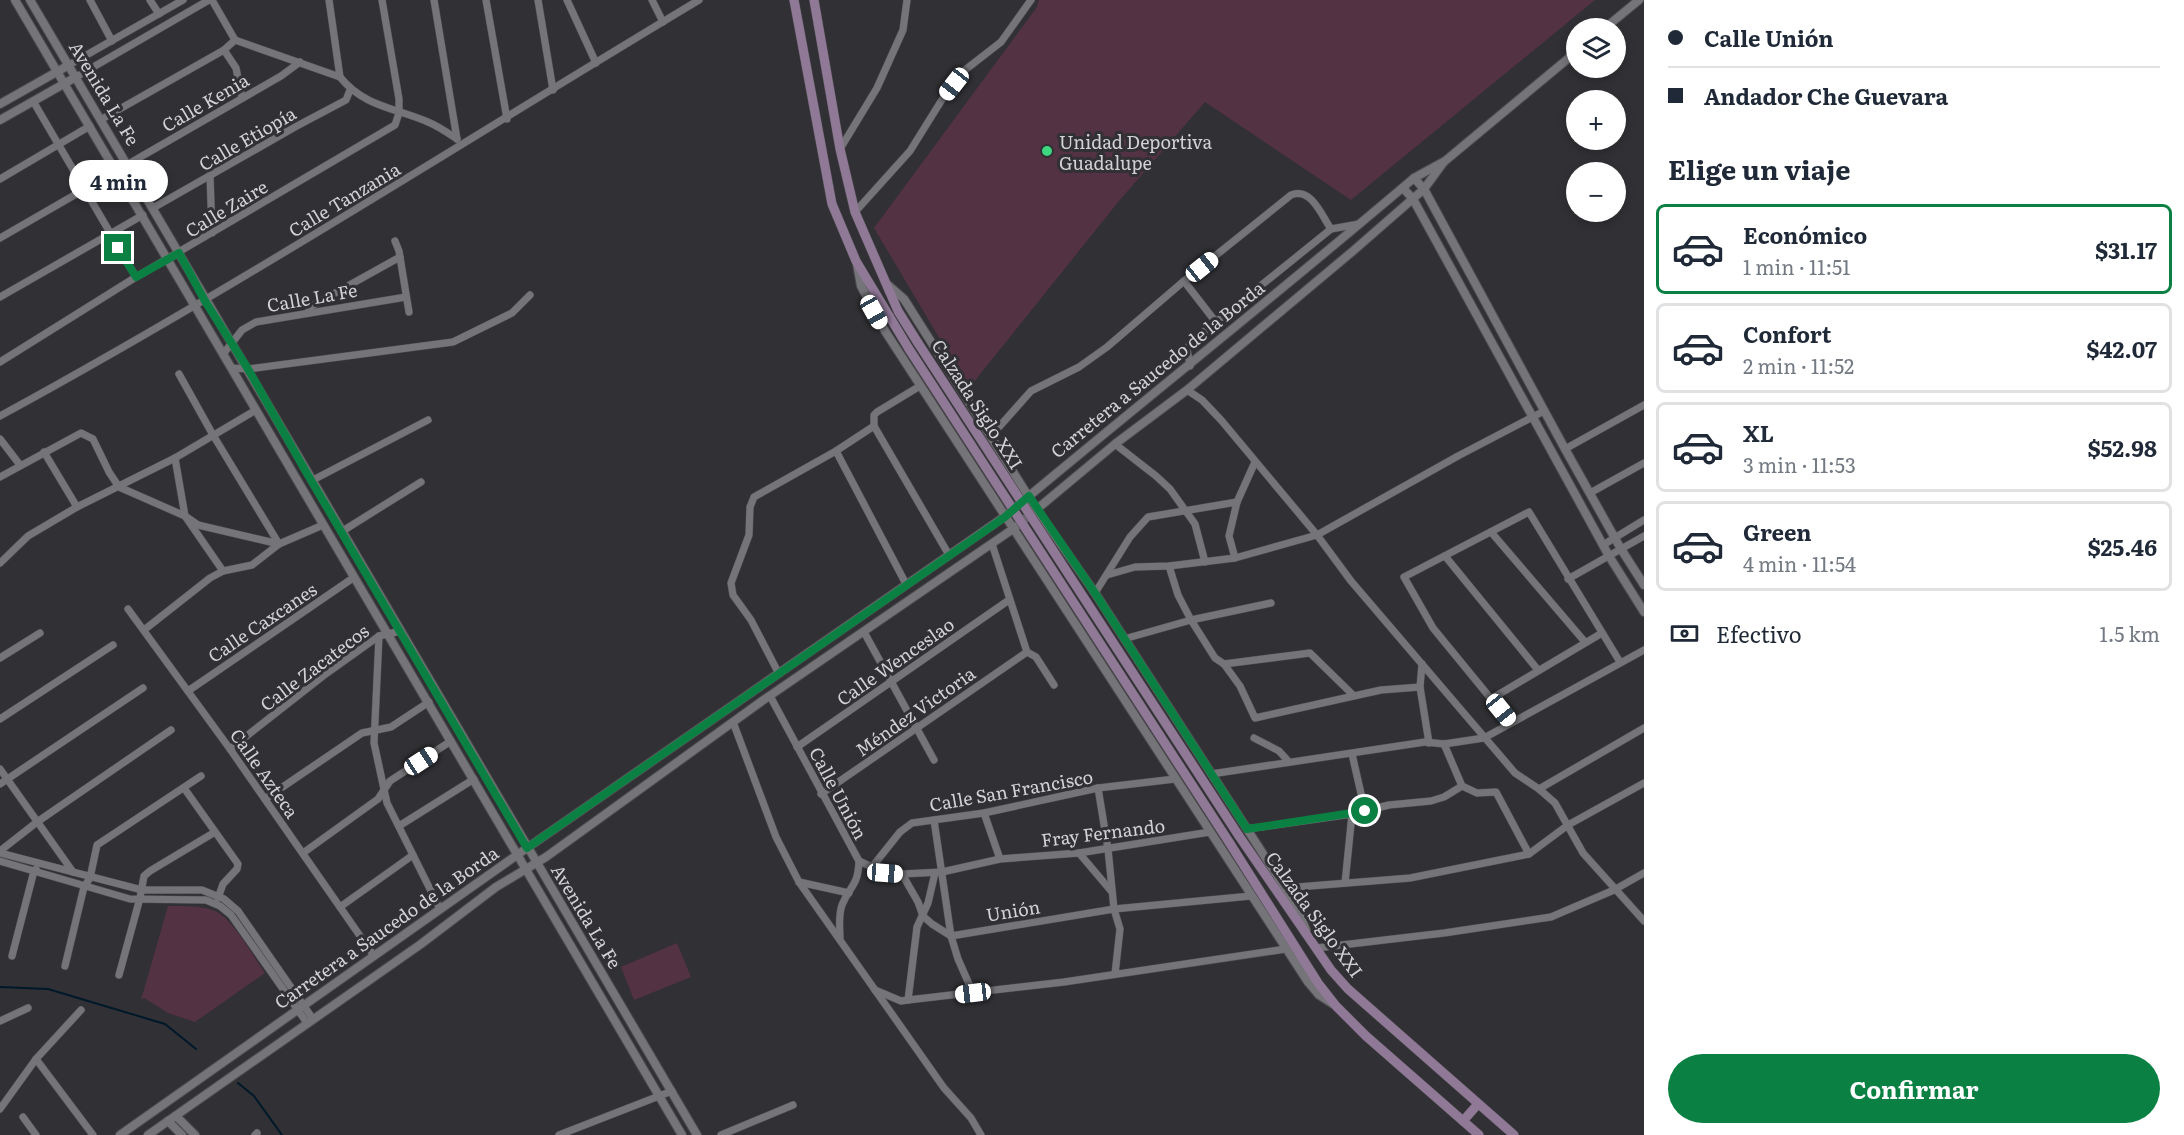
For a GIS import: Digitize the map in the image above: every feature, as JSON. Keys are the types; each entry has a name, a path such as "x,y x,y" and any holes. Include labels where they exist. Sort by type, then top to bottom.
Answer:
{"main road":[{"name":"Calzada Siglo XXI","path":"794,0 832,204 856,261 909,349 1318,982 1336,1006 1366,1036 1479,1135"},
{"name":"Calzada Siglo XXI","path":"814,0 840,149 855,212 898,311 1243,833 1272,887 1308,933 1331,970 1363,1004 1514,1135"},
{"path":"1464,1121 1478,1104"}],"street":[{"name":"Avenida La Fe","path":"15,0 224,353 353,578 383,635 429,702 682,1135"},
{"name":"Avenida La Fe","path":"30,0 697,1135"},
{"path":"90,0 112,41"},
{"path":"150,0 159,14"},
{"path":"0,105 183,0"},
{"path":"0,120 210,0 235,40 340,77 351,90 364,98 399,113 430,122 457,139"},
{"path":"329,0 340,77"},
{"path":"382,0 399,99 399,113"},
{"path":"434,0 459,148"},
{"path":"486,0 507,119"},
{"path":"538,0 553,90"},
{"path":"567,0 596,63"},
{"path":"652,0 663,22"},
{"name":"Calle Tanzania","path":"0,416 205,301 699,0"},
{"path":"840,149 877,88 903,30 907,0"},
{"path":"855,212 910,150 943,98 965,70 1001,42 1031,0"},
{"path":"1618,18 1640,0"},
{"path":"102,120 224,50 235,40"},
{"path":"224,50 236,68 242,98"},
{"path":"1445,161 1566,60"},
{"name":"Calle Kenia","path":"0,238 281,76 300,62"},
{"name":"Calle Etiopía","path":"153,208 346,100 351,90"},
{"path":"33,101 136,277"},
{"name":"Calle Zaire","path":"1,358 395,125 399,113"},
{"path":"0,179 90,126"},
{"name":"Carretera a Saucedo de la Borda","path":"120,1135 518,854 1005,517 1414,178 1445,161"},
{"name":"Carretera a Saucedo de la Borda","path":"148,1135 421,944 496,887 536,863 770,696 1013,529 1115,444 1186,390 1413,199 1424,189 1445,161"},
{"path":"210,175 212,233"},
{"path":"1414,178 1424,189 1565,449 1614,537 1644,585"},
{"path":"1403,188 1413,199 1609,556 1644,612"},
{"path":"991,436 1031,391 1078,368 1107,347 1184,281 1291,195 1299,192 1307,194 1331,229"},
{"path":"0,297 143,215"},
{"path":"1190,366 1187,349 1191,342 1215,321 1331,229 1359,224"},
{"path":"395,241 400,257 409,312"},
{"path":"308,313 310,307 400,257"},
{"name":"Calzada Siglo XXI","path":"856,261 861,286 874,312 920,386 1286,949 1318,995 1336,1006"},
{"path":"1184,281 1215,321"},
{"path":"888,285 904,299 1037,510 1095,593 1211,774 1243,833 1285,888 1308,933"},
{"path":"232,368 248,369 453,342 512,313 530,296"},
{"name":"Calle La Fe","path":"224,353 242,330 256,322 406,297"},
{"path":"179,374 279,544"},
{"path":"920,386 874,415 874,426 949,555"},
{"path":"1186,390 1202,400 1215,413 1317,536 1351,581 1515,773 1555,803 1583,853 1644,921"},
{"path":"1565,449 1644,405"},
{"path":"0,563 28,536 76,507 175,458 256,410"},
{"path":"1107,575 1135,567 1169,566 1235,558 1317,536 1449,461 1544,411"},
{"path":"311,481 428,420"},
{"path":"779,674 751,620 733,595 731,584 749,535 751,503 754,497 836,451 874,426"},
{"path":"0,477 81,433 93,439 109,472 119,486 185,516 198,525 279,544"},
{"path":"0,439 20,465"},
{"path":"1115,444 1170,489 1195,524 1206,562"},
{"path":"836,451 906,584"},
{"path":"44,452 76,507"},
{"path":"175,458 185,516 223,571"},
{"path":"1235,558 1229,536 1237,502 1255,462"},
{"path":"1590,493 1644,463"},
{"path":"980,479 990,480 998,477 1009,466"},
{"path":"341,532 421,482"},
{"path":"1095,593 1130,537 1148,517 1237,502"},
{"path":"1510,722 1433,628 1404,578 1529,512 1620,662"},
{"path":"1603,545 1644,520"},
{"path":"144,630 210,578 223,571 252,565 279,544 323,525"},
{"path":"1029,554 1035,540 1041,535 1053,532"},
{"path":"1491,532 1585,642"},
{"path":"1568,579 1644,536"},
{"path":"992,544 1027,652 1036,657 1054,685"},
{"path":"1445,556 1538,670"},
{"path":"1169,566 1178,595 1191,620 1215,658 1224,664 1240,686 1255,718 1353,695 1420,687"},
{"name":"Calle Caxcanes","path":"188,690 353,578"},
{"name":"Calle Wenceslao","path":"797,747 1009,600"},
{"path":"1124,639 1191,620 1271,603"},
{"name":"Calle Azteca","path":"128,609 230,749 374,956"},
{"path":"401,631 383,635 374,743 387,803 440,909"},
{"path":"864,632 934,760"},
{"path":"0,658 40,633"},
{"path":"1491,699 1602,633"},
{"name":"Calle Zacatecos","path":"230,749 323,676 383,635"},
{"path":"0,719 113,645"},
{"path":"1211,774 1429,743 1444,744 1484,738 1644,650"},
{"name":"Méndez Victoria","path":"821,794 1027,652"},
{"path":"1224,664 1310,653 1353,695"},
{"path":"1422,664 1420,687 1429,743"},
{"path":"0,784 143,688"},
{"name":"Calle Unión","path":"770,696 859,861 858,878 842,906 839,921 841,941"},
{"path":"265,799 362,733 391,726 429,702"},
{"path":"733,722 776,837 799,882 944,1088 970,1118 981,1135"},
{"path":"0,852 37,822 171,730"},
{"path":"1539,789 1643,731"},
{"path":"1254,738 1279,751 1289,762"},
{"path":"303,853 378,799 390,781 451,741"},
{"path":"1444,744 1462,786 1477,794 1496,792 1529,854"},
{"path":"1352,754 1365,811"},
{"path":"0,769 81,886"},
{"path":"65,966 81,886 90,878 97,846 201,776"},
{"path":"399,826 474,779"},
{"name":"Calle San Francisco","path":"872,867 900,832 912,823 984,813 1098,789 1175,779"},
{"path":"1285,888 1410,878 1529,854 1568,825 1644,783"},
{"path":"1243,833 1389,806 1431,801 1444,797 1462,786"},
{"path":"184,788 238,864 237,869 223,884 217,899"},
{"path":"1098,789 1108,849 1114,909 1120,929 1115,974"},
{"path":"984,813 1000,859"},
{"path":"1346,883 1352,814"},
{"path":"934,820 938,873 951,936 957,960 973,993"},
{"path":"119,975 144,876 215,832"},
{"name":"Fray Fernando","path":"859,861 885,873 938,873 1000,859 1079,853 1210,832"},
{"path":"0,852 141,894 217,899 230,903 238,911 310,1021"},
{"path":"1079,853 1112,892"},
{"path":"340,907 413,855"},
{"path":"0,861 130,899 141,894"},
{"path":"12,956 34,871 42,864"},
{"path":"908,1000 917,927 938,873"},
{"path":"1316,948 1444,933 1551,917 1614,890 1644,873"},
{"path":"902,874 923,916 951,936"},
{"path":"799,882 849,893"},
{"name":"Unión","path":"951,936 1114,909 1251,896"},
{"path":"1635,913 1644,911"},
{"path":"874,990 901,1001 1043,985 1286,949"},
{"path":"0,1021 28,1008"},
{"path":"0,1109 36,1059 81,1010"},
{"path":"36,1059 93,1135"},
{"path":"559,1135 672,1091"},
{"path":"721,1135 793,1105"},
{"path":"23,1117 36,1135"},
{"path":"172,1118 182,1135"},
{"path":"172,1118 195,1135"}],"shaded area":[{"name":"Unidad Deportiva Guadalupe","path":"1039,0 1595,0 1573,18 1566,18 1566,24 1351,200 1205,102 1119,201 969,388 874,228 1037,7"},
{"path":"168,906 204,908 222,915 236,930 265,973 195,1022 168,1013 144,998 141,1000"},
{"path":"677,943 691,977 634,1000 621,967"}],"waterway":[{"path":"0,987 48,989 165,1024 196,1049"},
{"path":"238,1083 254,1096 282,1135"}],"place":[{"name":"Unidad Deportiva Guadalupe","path":"1047,151"}],"route":[{"path":"118,248 136,277 179,253 527,848 1005,517 1029,496 1095,593 1247,829 1365,811"}]}
